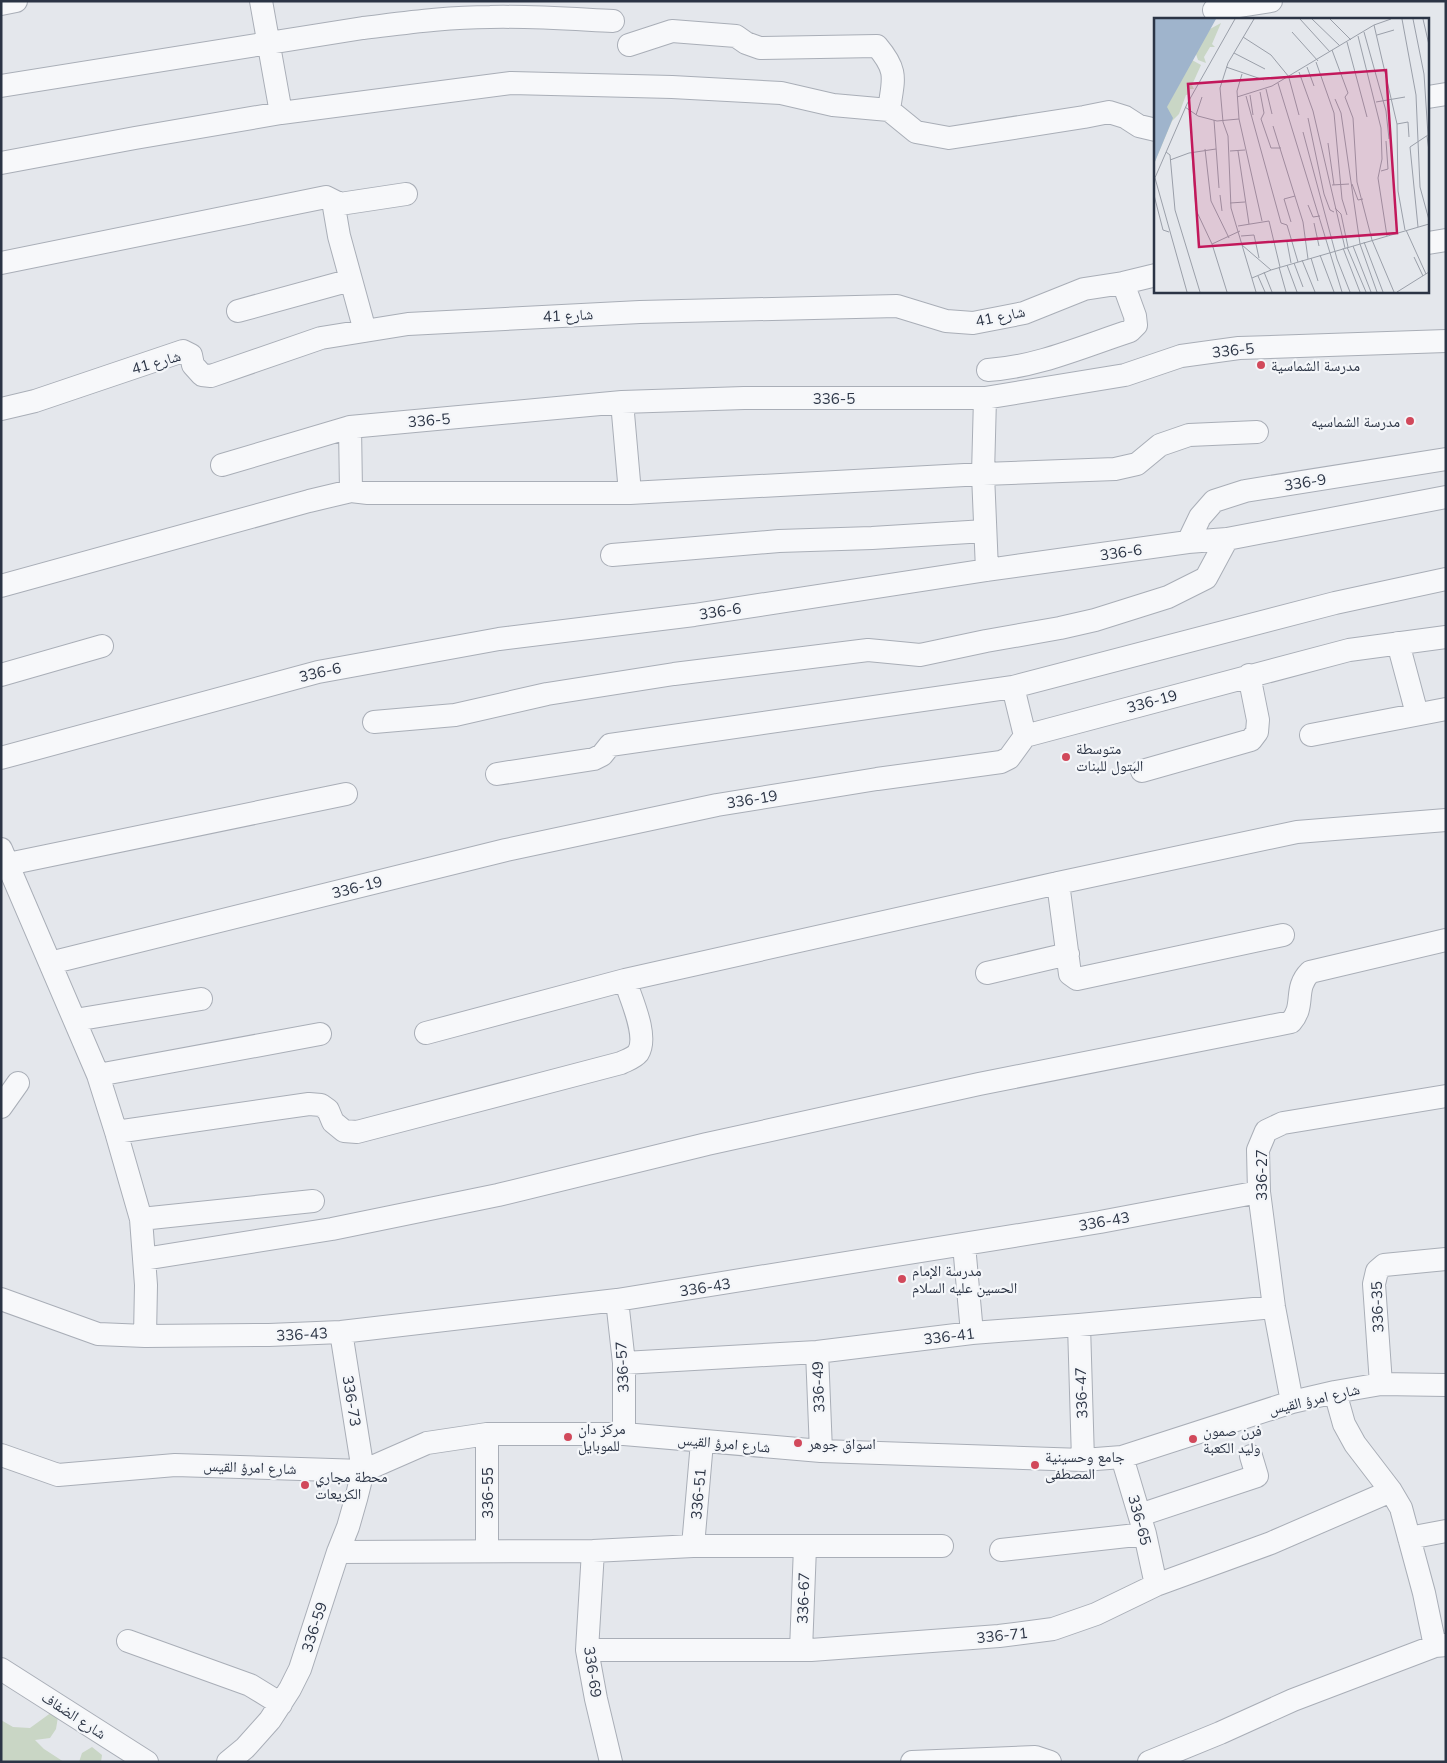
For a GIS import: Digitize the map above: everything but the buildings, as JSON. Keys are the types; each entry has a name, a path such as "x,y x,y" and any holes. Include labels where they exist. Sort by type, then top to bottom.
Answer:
{"street":[{"path":"1,4 16,1"},
{"path":"261,1 281,113"},
{"path":"1214,10 1272,1"},
{"path":"1,86 363,28 487,17 613,21"},
{"path":"629,45 672,31 736,36 746,44 760,48 877,46 889,60 894,75 889,110"},
{"path":"1,163 281,113 511,83 672,87 781,93 833,105 889,110 916,132 949,138 1108,112 1125,117 1139,126 1154,130"},
{"path":"1430,97 1446,94"},
{"path":"1,264 326,197 340,204 406,194"},
{"path":"333,202 339,236 365,330"},
{"path":"1430,243 1446,240"},
{"name":"شارع 41","path":"1,410 35,401 182,351 191,355 193,365 202,375 211,376 321,338 408,324 640,312 897,306 946,321 973,323 1024,312 1084,288 1123,283 1154,275"},
{"path":"238,311 351,280"},
{"path":"988,370 1009,369 1044,360 1130,331 1136,325 1135,316 1123,283"},
{"name":"336-5","path":"222,465 350,428 622,402 744,398 985,398 1125,376 1181,356 1239,348 1446,341"},
{"path":"985,398 984,474 987,570"},
{"path":"622,402 630,493"},
{"path":"350,428 351,491"},
{"path":"1,586 351,491 368,493 630,493 984,474 1116,469 1137,464 1160,445 1189,435 1257,432"},
{"name":"336-9","path":"1188,542 1200,517 1214,501 1245,491 1446,459"},
{"name":"336-6","path":"1,758 318,672 499,639 694,615 987,570 1188,542 1227,539 1446,497"},
{"path":"612,555 779,541 986,531"},
{"path":"374,722 455,715 547,694 674,674 868,650 920,654 1060,628 1095,620 1168,597 1206,578 1227,539"},
{"path":"497,774 594,759 602,756 610,745 1013,686 1335,603 1446,580"},
{"name":"336-19","path":"50,963 506,850 716,805 877,779 1001,762 1010,758 1025,736 1349,650 1446,637"},
{"path":"1398,643 1416,714"},
{"path":"1,675 102,646"},
{"path":"1142,771 1251,740 1257,732 1258,720 1249,675"},
{"path":"1013,686 1025,736"},
{"path":"1311,735 1446,709"},
{"path":"145,1336 144,1259 141,1219 116,1132 98,1075 4,858 346,794"},
{"path":"426,1033 625,980 1296,832 1446,820"},
{"path":"1058,883 1070,974 1077,979 1283,935"},
{"path":"144,1259 332,1229 498,1195 707,1144 979,1084 1291,1022 1298,1012 1303,979 1310,972 1446,940"},
{"path":"986,973 1068,954"},
{"path":"116,1132 309,1104 321,1105 328,1110 333,1122 344,1131 356,1132 621,1063 633,1058 638,1052 641,1046 642,1033 625,980"},
{"path":"75,1020 201,999"},
{"path":"98,1075 320,1034"},
{"path":"1,1107 18,1083"},
{"name":"336-27","path":"1292,1402 1274,1307 1259,1192 1258,1150 1266,1131 1283,1123 1446,1096"},
{"name":"336-43","path":"1,1298 98,1334 145,1336 269,1335 341,1332 617,1300 964,1245 1259,1192"},
{"path":"141,1219 313,1200"},
{"path":"964,1245 972,1332"},
{"name":"336-35","path":"1381,1384 1374,1284 1377,1271 1384,1266 1446,1259"},
{"name":"336-57","path":"617,1300 624,1363 624,1434"},
{"name":"336-41","path":"624,1363 817,1352 972,1332 1079,1325 1274,1307"},
{"name":"336-47","path":"1079,1325 1083,1460"},
{"name":"336-73","path":"341,1332 363,1471"},
{"name":"336-49","path":"817,1352 821,1452"},
{"name":"شارع امرؤ القيس","path":"1,1454 58,1475 175,1465 363,1471 427,1444 487,1434 624,1434 821,1452 1083,1460 1122,1457 1292,1402 1335,1392 1381,1384 1446,1385"},
{"path":"1149,1762 1293,1700 1440,1646 1401,1508 1391,1491 1355,1444 1344,1424 1335,1392"},
{"name":"336-55","path":"487,1434 487,1551"},
{"name":"336-51","path":"693,1546 702,1442"},
{"path":"1001,1550 1142,1525 1257,1476 1251,1456"},
{"name":"336-65","path":"1122,1457 1142,1525 1156,1585"},
{"name":"336-59","path":"228,1762 245,1748 270,1720 300,1669 348,1527 363,1471"},
{"name":"336-71","path":"587,1650 801,1650 999,1636 1053,1629 1096,1614 1156,1585 1271,1543 1391,1491"},
{"path":"1409,1538 1446,1531"},
{"path":"338,1552 593,1551 693,1546 942,1546"},
{"name":"336-67","path":"801,1650 805,1547"},
{"name":"336-69","path":"593,1551 587,1650 596,1698 612,1762"},
{"path":"128,1641 250,1685 281,1704"},
{"name":"شارع الضفاف","path":"1,1669 147,1762"},
{"path":"912,1762 1035,1757 1050,1762"}],"green space":[{"path":"52,1712 58,1717 56,1729 50,1738 35,1740 44,1749 64,1762 1,1762 1,1720 13,1727 30,1728"},
{"path":"92,1747 102,1755 101,1762 79,1762 82,1753"}],"place":[{"name":"مدرسة الشماسية","path":"1261,365"},
{"name":"مدرسة الشماسيه","path":"1410,421"},
{"name":"متوسطة البتول للبنات","path":"1066,757"},
{"name":"مدرسة الإمام الحسين عليه السلام","path":"902,1279"},
{"name":"مركز دان للموبايل","path":"568,1437"},
{"name":"فرن صمون وليد الكعبة","path":"1193,1439"},
{"name":"اسواق جوهر","path":"798,1443"},
{"name":"جامع وحسينية المصطفى","path":"1035,1465"},
{"name":"محطة مجاري الكريعات","path":"305,1485"}]}
